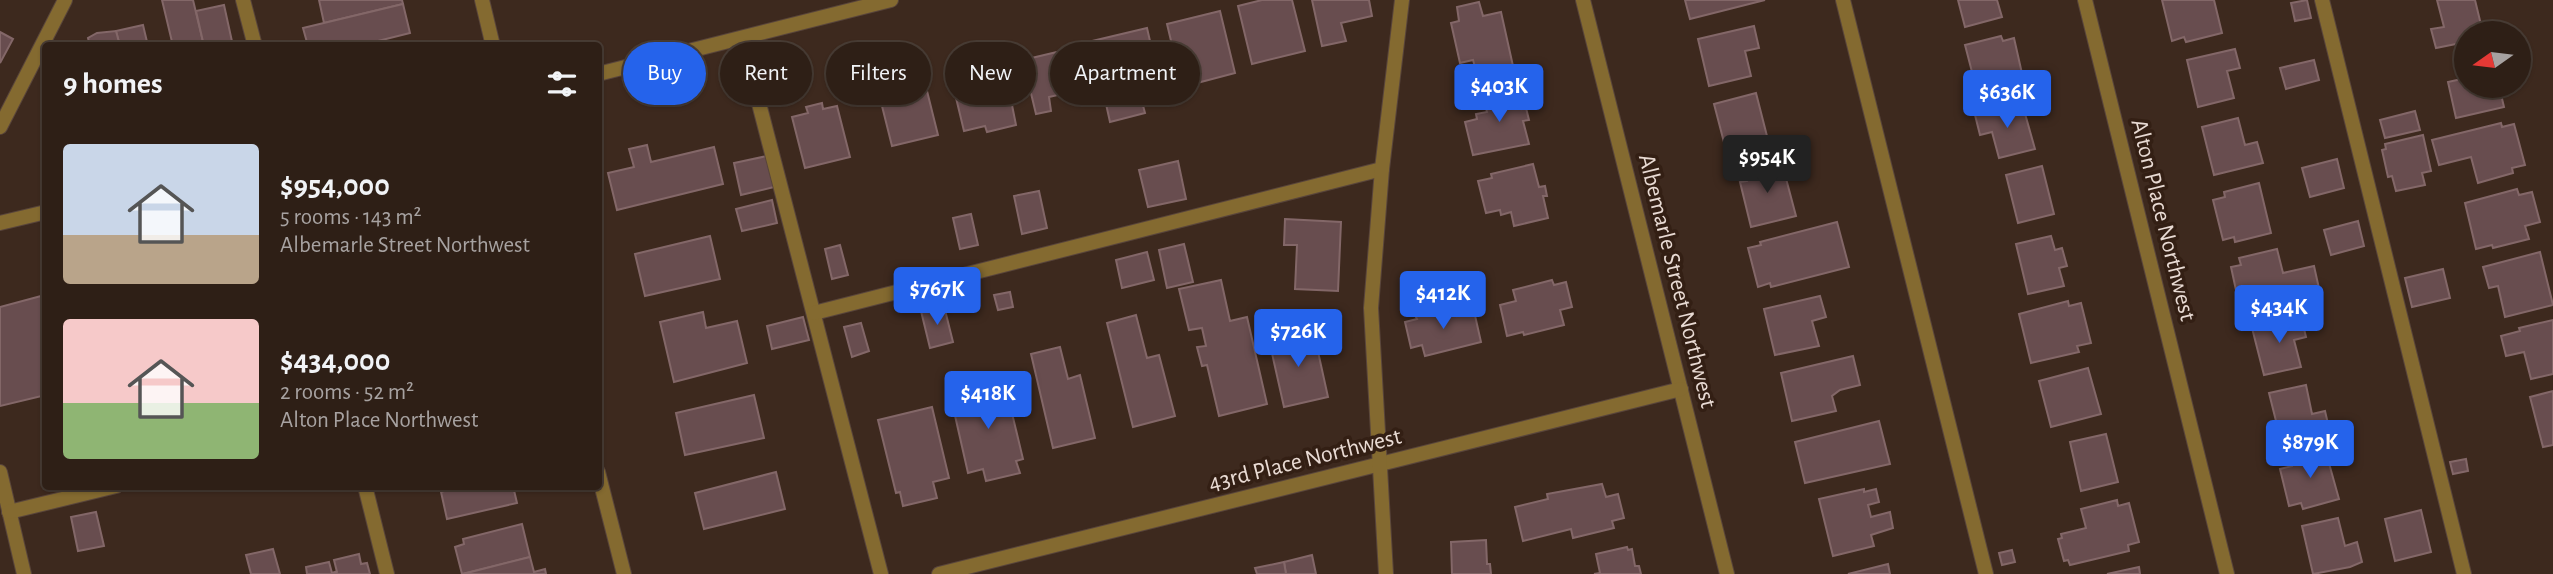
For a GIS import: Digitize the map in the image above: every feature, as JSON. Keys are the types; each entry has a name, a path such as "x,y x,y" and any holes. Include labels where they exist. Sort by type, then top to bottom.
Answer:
{"street":[{"path":"44,42 65,0"},
{"path":"243,0 254,42"},
{"path":"482,0 492,42"},
{"path":"602,73 891,0"},
{"path":"1386,574 1371,308 1382,169 1402,0"},
{"name":"Albemarle Street Northwest","path":"1583,0 1727,574"},
{"path":"1843,0 1986,574"},
{"name":"Alton Place Northwest","path":"2085,0 2227,574"},
{"path":"2322,0 2464,574"},
{"path":"743,38 881,574"},
{"path":"0,127 42,45"},
{"path":"814,313 1382,169"},
{"path":"0,223 42,213"},
{"name":"43rd Place Northwest","path":"939,574 1681,389"},
{"path":"0,472 24,574"},
{"path":"602,488 624,574"},
{"path":"9,512 100,490"},
{"path":"366,490 387,574"}],"building":[{"path":"162,0 193,0 203,42 172,42"},
{"path":"319,0 402,0 403,4 324,23"},
{"path":"1262,0 1292,0 1305,51 1252,64 1238,6"},
{"path":"1312,0 1369,0 1372,16 1341,23 1346,41 1322,46"},
{"path":"1685,0 1765,0 1690,19"},
{"path":"1958,0 1997,0 2002,17 1965,27"},
{"path":"2162,0 2214,0 2222,33 2186,42 2184,37 2172,41"},
{"path":"2307,0 2311,18 2295,21 2291,3"},
{"path":"2437,0 2475,0 2480,21 2454,21 2454,44 2436,48 2431,29 2444,27"},
{"path":"1479,2 1483,16 1501,12 1513,66 1477,74 1473,60 1460,63 1451,23 1459,21 1457,7"},
{"path":"403,4 410,33 374,42 307,42 303,28"},
{"path":"224,5 232,42 203,42 196,11"},
{"path":"1220,11 1235,73 1200,82 1200,42 1171,42 1167,24"},
{"path":"143,25 147,42 119,42 116,31"},
{"path":"1754,26 1759,48 1745,51 1751,76 1709,86 1698,39"},
{"path":"1147,28 1150,42 1092,42"},
{"path":"116,31 119,42 89,42 88,38 97,33"},
{"path":"0,32 13,39 0,63"},
{"path":"2001,36 2003,41 2014,38 2023,78 2012,80 2014,86 1978,95 1965,45"},
{"path":"2235,49 2240,68 2227,71 2234,98 2198,107 2187,60"},
{"path":"1050,54 1051,111 1036,114 1034,105 1036,105 1036,57"},
{"path":"2314,60 2319,80 2286,89 2280,68"},
{"path":"2454,81 2454,98 2502,98 2504,107 2456,118 2448,82"},
{"path":"1517,88 1522,109 1526,108 1529,120 1523,121 1529,144 1473,155 1465,122 1477,119 1476,114 1487,112 1483,96"},
{"path":"1756,93 1768,140 1726,150 1714,104"},
{"path":"822,103 823,109 837,106 850,157 805,168 792,117 808,113 806,107"},
{"path":"2022,103 2035,149 1999,158 1992,132 1980,135 1975,115"},
{"path":"882,105 930,105 938,135 892,146"},
{"path":"958,105 1012,105 1016,125 987,132 985,126 964,131"},
{"path":"1106,105 1143,105 1145,113 1110,122"},
{"path":"2415,111 2420,130 2385,138 2380,120"},
{"path":"2238,118 2245,145 2257,142 2263,163 2214,175 2202,127"},
{"path":"2501,123 2502,127 2514,124 2525,165 2512,168 2513,173 2478,183 2471,157 2439,165 2432,140"},
{"path":"2423,135 2431,171 2422,173 2425,185 2396,191 2392,176 2388,177 2382,150 2386,149 2385,144"},
{"path":"647,145 651,162 714,147 723,184 617,210 608,173 634,167 629,149"},
{"path":"767,156 774,187 741,195 734,163"},
{"path":"2337,159 2344,188 2310,197 2302,168"},
{"path":"1178,161 1186,199 1148,207 1139,170"},
{"path":"1773,161 1776,173 1784,171 1796,216 1751,227 1740,182 1747,181 1744,167"},
{"path":"1533,164 1539,187 1545,186 1547,196 1543,196 1548,218 1514,226 1511,212 1501,215 1500,210 1486,213 1478,181 1492,178 1491,174"},
{"path":"2042,166 2054,214 2018,223 2006,175"},
{"path":"2259,183 2271,233 2235,242 2234,237 2223,240 2213,200 2225,197 2224,192"},
{"path":"2517,189 2519,195 2532,192 2540,222 2525,226 2529,239 2493,248 2492,245 2476,249 2465,203"},
{"path":"1039,191 1047,228 1022,234 1014,196"},
{"path":"772,200 777,223 742,231 736,209"},
{"path":"971,214 978,245 960,249 953,218"},
{"path":"1285,219 1341,222 1338,291 1295,289 1297,245 1284,245"},
{"path":"2358,221 2364,246 2331,255 2324,230"},
{"path":"1837,222 1849,267 1771,287 1770,283 1758,287 1748,248 1761,245 1760,242"},
{"path":"710,236 720,279 645,296 635,254"},
{"path":"2051,236 2055,250 2062,248 2067,266 2059,268 2064,286 2028,294 2016,244"},
{"path":"1184,244 1193,282 1167,288 1159,250"},
{"path":"840,245 848,275 832,279 825,249"},
{"path":"2277,249 2283,273 2314,266 2320,293 2252,309 2250,302 2239,304 2231,267 2241,265 2239,258"},
{"path":"1147,252 1154,280 1122,288 1116,260"},
{"path":"2540,252 2553,305 2505,317 2498,286 2489,288 2483,267"},
{"path":"2443,269 2450,298 2412,307 2405,278"},
{"path":"1221,280 1230,321 1247,317 1267,404 1219,416 1207,365 1202,366 1197,347 1206,346 1202,328 1189,330 1179,289"},
{"path":"1552,280 1554,285 1566,282 1572,307 1560,310 1564,325 1524,335 1523,332 1507,336 1500,305 1516,301 1513,290"},
{"path":"1010,292 1013,307 998,310 994,295"},
{"path":"41,296 42,299 42,396 0,406 0,307"},
{"path":"1820,296 1826,317 1812,321 1819,346 1775,355 1764,309"},
{"path":"2068,301 2069,306 2081,303 2091,343 2077,346 2079,352 2031,363 2019,314"},
{"path":"944,306 953,342 930,348 921,311"},
{"path":"1455,306 1457,316 1474,311 1481,342 1425,356 1422,345 1411,348 1405,322 1417,319 1415,315"},
{"path":"703,312 706,328 737,321 747,363 674,382 660,322"},
{"path":"1136,315 1147,358 1159,355 1175,416 1133,427 1107,323"},
{"path":"2301,316 2306,337 2294,340 2301,367 2264,375 2252,328"},
{"path":"803,317 809,340 772,349 767,326"},
{"path":"2553,320 2553,374 2531,379 2524,352 2506,356 2501,336 2520,331 2519,328"},
{"path":"861,323 869,351 852,357 844,327"},
{"path":"1306,332 1308,340 1315,338 1328,397 1284,407 1269,340"},
{"path":"1060,347 1068,379 1080,375 1095,438 1053,448 1031,354"},
{"path":"1853,356 1860,385 1840,390 1832,396 1836,411 1792,421 1781,373"},
{"path":"2088,368 2101,414 2051,427 2039,381"},
{"path":"985,382 986,389 1005,384 1023,459 1016,461 1020,473 986,481 983,469 968,473 951,398 966,394 964,387"},
{"path":"2306,385 2312,414 2325,411 2329,428 2281,441 2269,393"},
{"path":"2553,391 2553,445 2543,447 2530,397"},
{"path":"754,395 764,438 685,455 676,413"},
{"path":"932,407 949,478 933,482 937,498 903,506 900,492 896,493 878,420"},
{"path":"1879,421 1890,464 1805,483 1795,442"},
{"path":"2106,434 2118,482 2081,491 2070,442"},
{"path":"2325,449 2339,499 2303,509 2301,503 2289,506 2280,469 2292,466 2290,458"},
{"path":"2466,459 2468,471 2453,474 2450,462"},
{"path":"776,472 785,509 704,529 695,493"},
{"path":"1602,484 1606,497 1618,494 1624,518 1612,521 1614,528 1573,538 1571,529 1523,541 1515,507 1548,499 1547,494"},
{"path":"1864,489 1864,492 1876,489 1879,502 1868,505 1871,517 1890,512 1893,528 1871,535 1874,546 1833,556 1819,499"},
{"path":"514,490 517,503 447,519 441,492"},
{"path":"2117,500 2118,506 2129,503 2139,542 2128,545 2129,551 2070,565 2068,560 2064,561 2058,539 2062,538 2061,534 2086,528 2081,509"},
{"path":"2421,510 2431,552 2395,561 2385,519"},
{"path":"96,512 104,546 78,551 71,517"},
{"path":"2338,518 2345,546 2357,542 2362,562 2313,574 2302,526"},
{"path":"522,524 530,557 462,574 455,547 464,544 463,539"},
{"path":"1486,540 1487,564 1490,564 1491,574 1452,574 1451,542"},
{"path":"1627,547 1628,550 1632,549 1635,566 1639,566 1641,574 1594,574 1600,573 1596,554"},
{"path":"273,549 280,574 251,574 246,555"},
{"path":"2012,550 2015,562 2002,565 1999,553"},
{"path":"359,554 361,564 367,563 370,574 335,574 337,572 334,560"},
{"path":"1312,555 1316,574 1286,574 1284,562"},
{"path":"530,557 534,572 545,569 546,574 463,574"},
{"path":"329,562 332,573 335,574 307,574 306,567"},
{"path":"1284,562 1286,574 1257,574 1255,568"},
{"path":"1888,564 1890,574 1848,574"},
{"path":"2139,567 2140,574 2107,574"}]}
